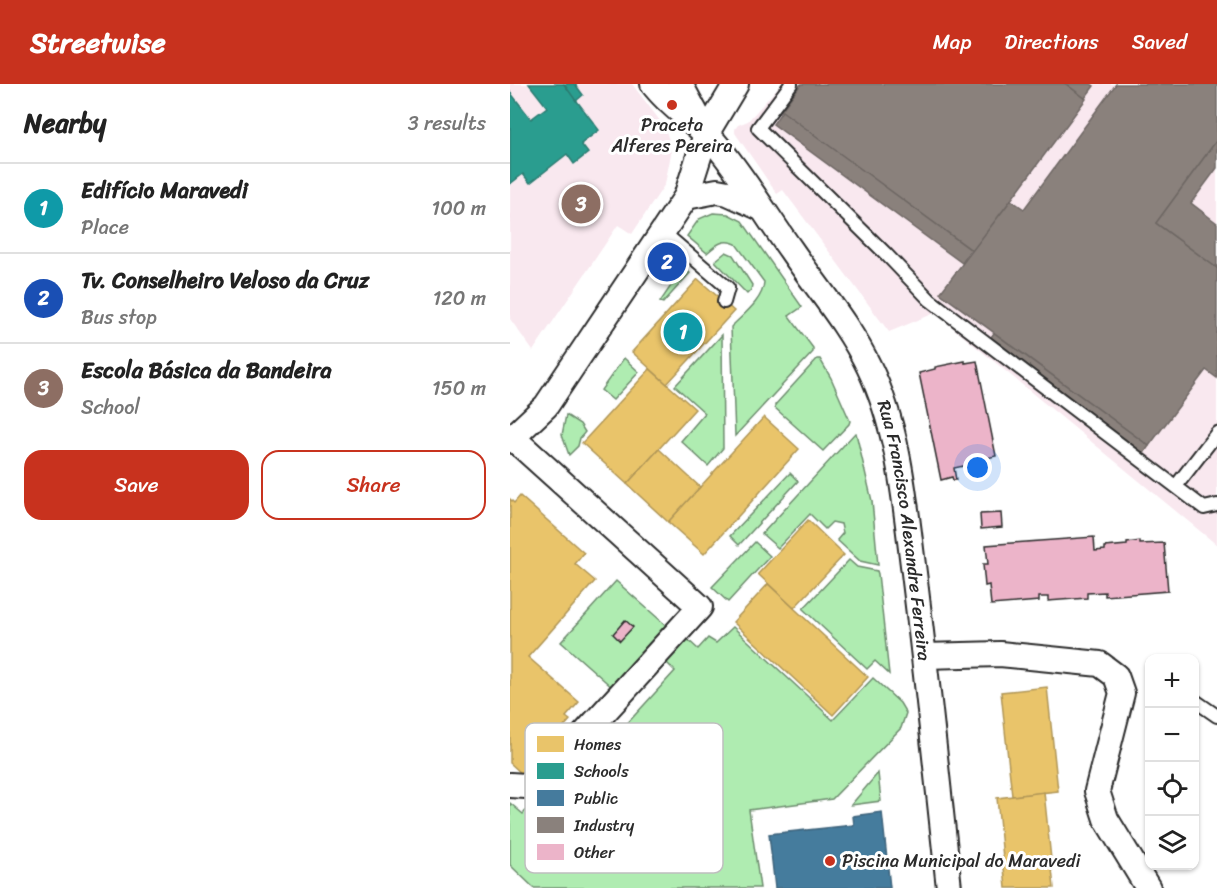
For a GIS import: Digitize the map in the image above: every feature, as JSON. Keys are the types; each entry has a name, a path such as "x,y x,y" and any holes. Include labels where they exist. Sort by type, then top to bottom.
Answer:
{"street":[{"path":"653,84 706,134"},
{"path":"680,84 706,134"},
{"path":"594,723 700,607 512,439 555,394 686,197 706,134 736,84"},
{"name":"Rua Francisco Alexandre Ferreira","path":"706,134 737,169 761,208 844,327 868,365 883,400 900,464 950,888"},
{"path":"686,197 717,191 728,193 761,208"},
{"path":"924,656 1000,654 1100,664 1116,676 1122,693 1097,791 1106,819 1148,888"},
{"path":"510,785 525,786"}],"lane":[{"path":"791,84 758,128 930,300 1204,508 1217,505"},
{"path":"663,232 728,288 724,302"},
{"path":"1176,486 1217,433"},
{"path":"1199,703 1217,716"}],"shaded area":[{"path":"510,84 632,84 664,126 671,154 665,184 632,234 618,225 533,351 510,319"},
{"path":"781,84 1217,84 1217,545 935,313 889,332 783,190 777,194 735,133 738,125 748,121"}],"green space":[{"path":"713,213 728,214 742,221 802,307 789,316 813,348 813,352 735,436 731,327 757,301 764,282 736,244 723,242 707,253 687,236 699,219"},
{"path":"726,252 733,255 752,285 747,294 715,261"},
{"path":"683,268 690,273 663,303 660,302"},
{"path":"722,335 723,448 708,466 681,441 705,413 675,386"},
{"path":"624,358 639,372 613,400 601,390"},
{"path":"817,359 820,359 831,378 850,421 823,451 775,408 775,405"},
{"path":"566,415 580,424 585,432 578,446 569,455 562,435"},
{"path":"856,433 872,501 878,565 860,561 837,540 843,533 841,524 832,522 825,529 810,514 778,548 762,534"},
{"path":"790,473 798,481 739,545 730,536"},
{"path":"755,542 770,556 728,602 712,587"},
{"path":"849,560 857,567 877,571 889,674 875,661 867,669 803,609"},
{"path":"616,581 669,628 614,689 561,642"},
{"path":"733,627 833,720 873,678 900,703 906,713 901,728 832,799 749,810 760,888 534,888 510,865 510,803 523,814 525,812 525,873 723,873 723,723 628,723 675,671 663,659 685,637 698,649 708,638 716,643"},
{"path":"878,773 881,801 851,805"}],"building: Homes":[{"path":"698,279 734,311 667,384 632,352"},
{"path":"650,369 695,409 627,484 582,443"},
{"path":"764,417 799,449 704,554 668,522"},
{"path":"659,449 700,487 668,522 627,484"},
{"path":"520,496 584,553 575,564 595,581 528,657 579,702 566,717 570,720 567,723 525,723 525,771 522,774 510,763 510,499 514,503"},
{"path":"808,520 844,555 794,608 758,574"},
{"path":"768,584 868,677 833,715 733,622"},
{"path":"1047,687 1058,791 1012,796 1001,692"},
{"path":"1044,792 1054,888 1006,888 997,798"}],"building: Schools":[{"path":"529,84 564,84 599,130 581,144 588,153 574,164 567,154 530,183 523,174 510,184 510,92 531,119 547,107"},
{"path":"564,84 575,84 583,95 576,101"}],"building: Public":[{"name":"Piscina Municipal do Maravedi","path":"882,812 890,888 775,888 769,834 854,825 853,816"}],"building: Industry":[{"path":"801,84 1066,84 1086,99 973,251 781,111"},
{"path":"1066,84 1091,84 1094,86 1085,98"},
{"path":"1116,84 1217,84 1217,140 1156,223 1217,268 1217,378 1206,370 1149,446 940,293 1011,200 1024,209"},
{"path":"782,111 971,250 962,263 773,124"},
{"path":"1217,140 1217,168 1191,203 1217,223 1217,268 1156,223"},
{"path":"994,333 1149,446 1143,455 988,341"}],"building: Other":[{"path":"965,361 965,363 977,361 996,456 982,459 982,462 954,468 956,480 952,477 941,480 919,373"},
{"path":"1001,513 1002,527 981,529 980,514"},
{"path":"1094,537 1095,551 1140,541 1140,544 1164,543 1168,591 1105,596 1105,592 1087,593 1087,598 1048,601 1048,597 1039,597 1039,601 991,605 989,585 985,586 983,564 988,564 986,545"},
{"path":"625,620 633,627 620,641 613,634"}],"place":[{"name":"Praceta Alferes Pereira","path":"672,105"},
{"name":"Escola Básica da Bandeira","path":"581,204"},
{"name":"Tv. Conselheiro Veloso da Cruz","path":"667,262"},
{"name":"Edifício Maravedi","path":"683,332"},
{"name":"Piscina Municipal do Maravedi","path":"830,861"}]}
